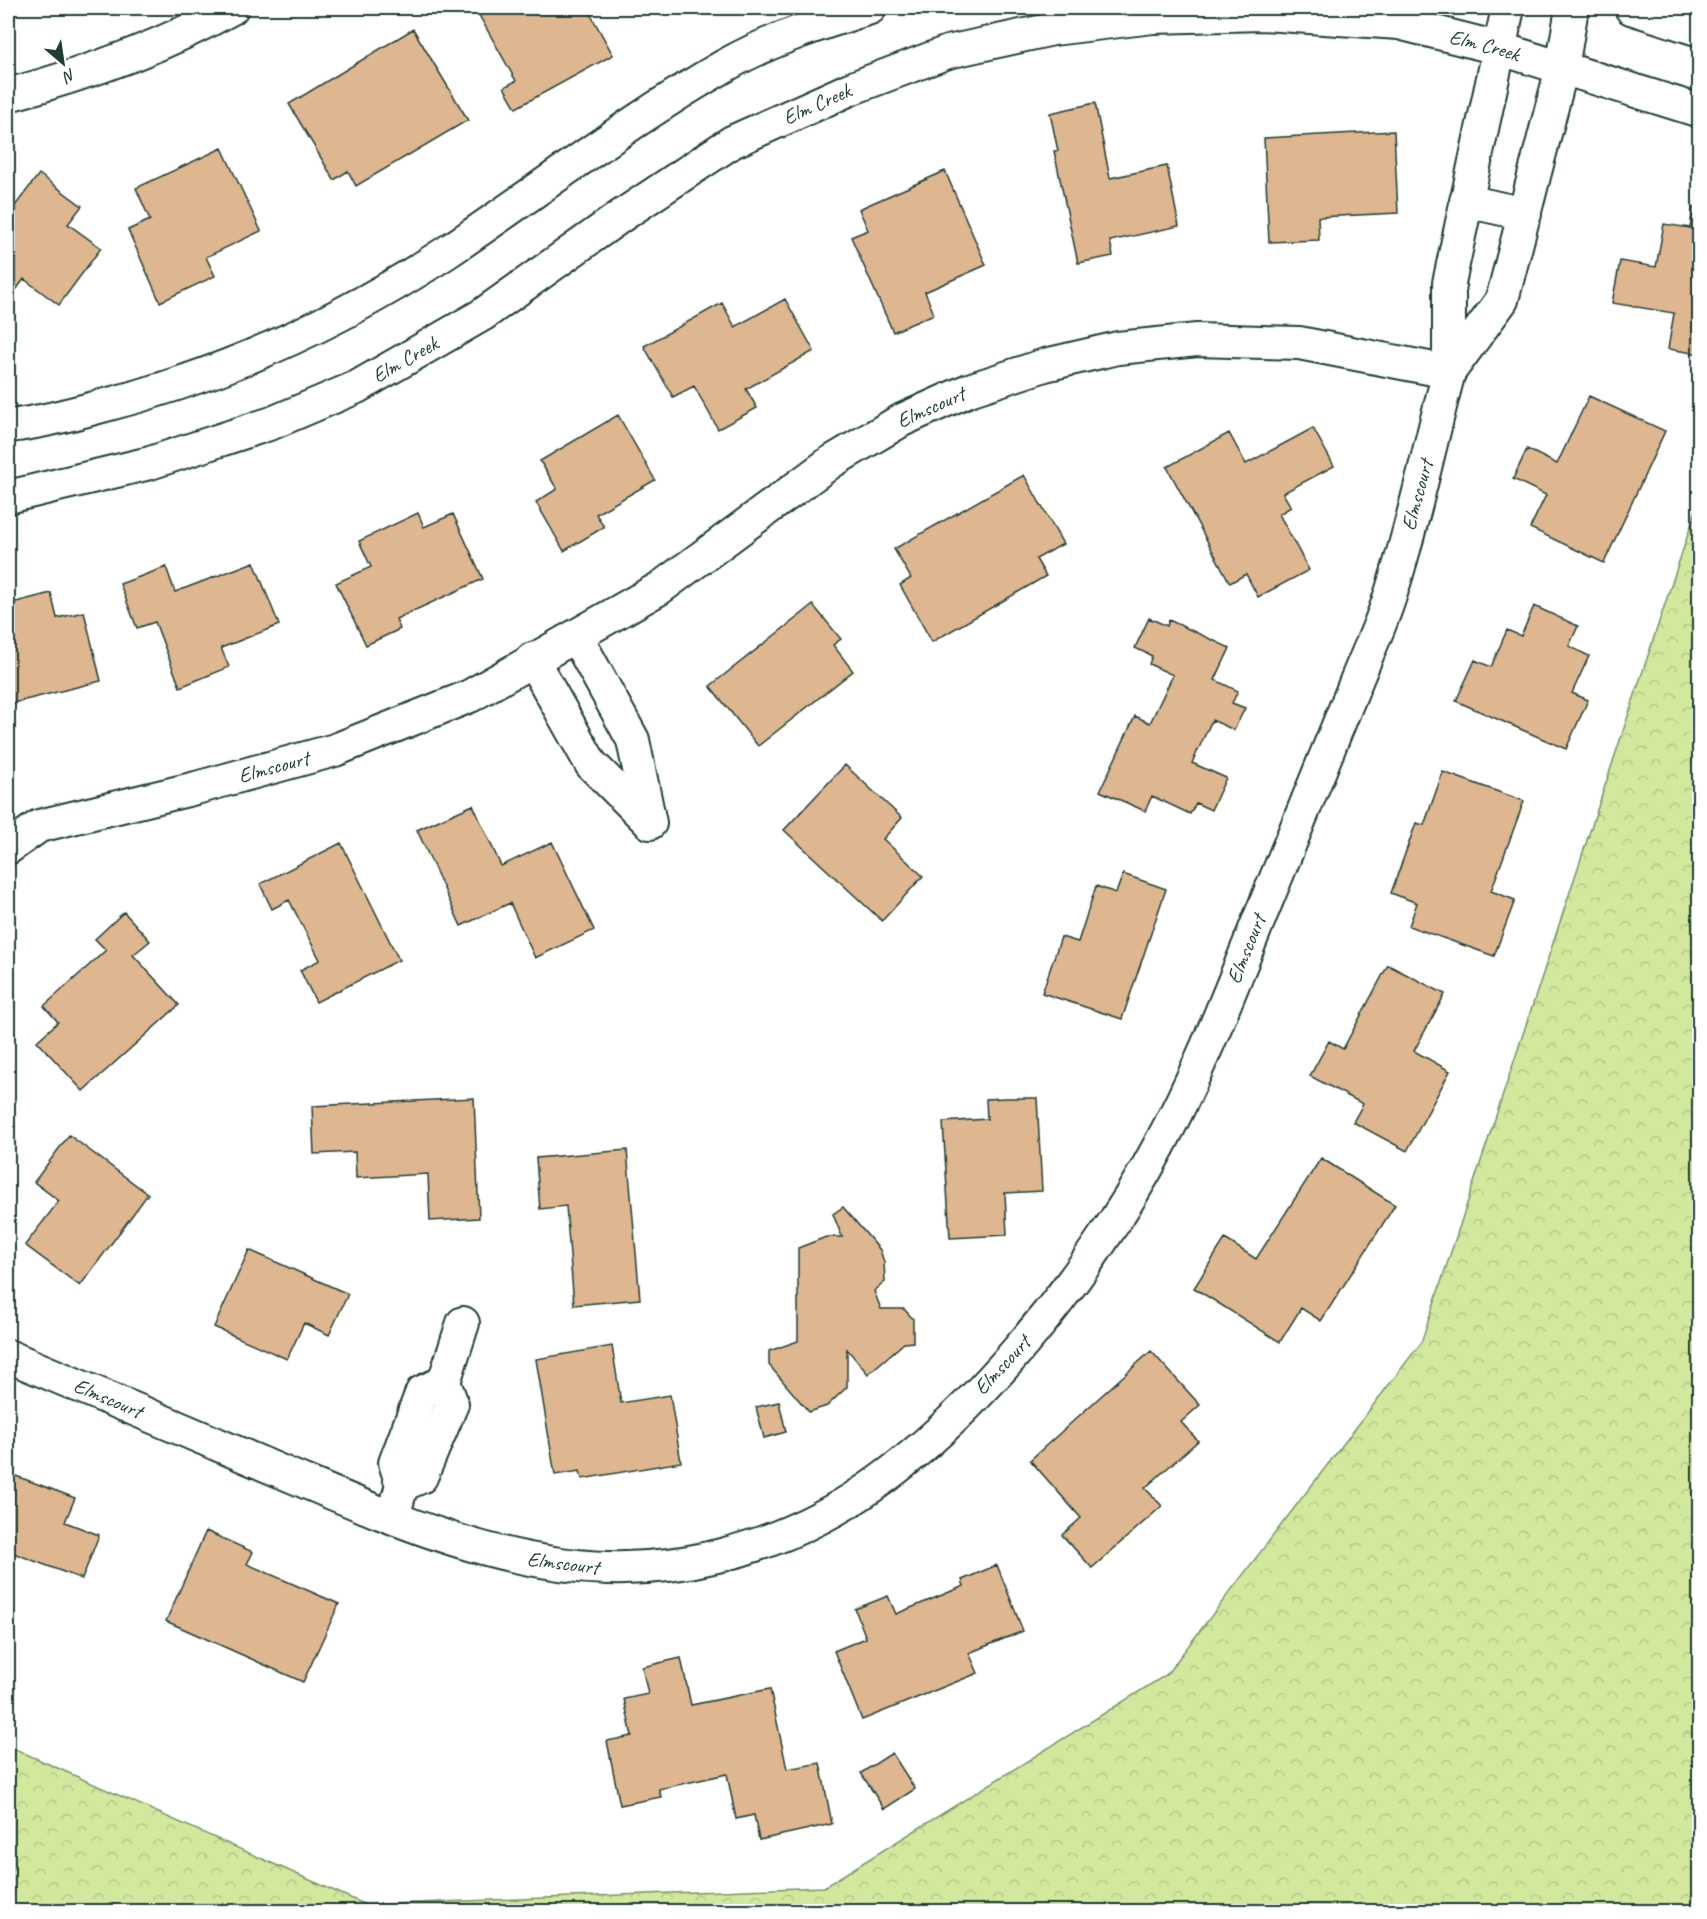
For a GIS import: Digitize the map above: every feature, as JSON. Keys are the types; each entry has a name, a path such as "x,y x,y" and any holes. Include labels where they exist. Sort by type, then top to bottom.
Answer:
{"street":[{"path":"8,95 123,61 195,28 232,8"},
{"path":"8,426 32,424 158,392 258,354 350,310 446,252 618,131 728,64 824,22 870,8"},
{"name":"Elmscourt","path":"8,1356 393,1518 500,1553 568,1566 615,1568 661,1566 707,1559 781,1536 823,1516 863,1492 900,1465 951,1419 1030,1335 1099,1245 1159,1147 1208,1043 1390,597 1449,372 1449,284 1508,8"},
{"name":"Elmscourt","path":"1449,372 1502,300 1562,68 1572,8"},
{"path":"1630,8 1700,30"},
{"name":"Elm Creek","path":"8,497 150,463 272,423 357,387 482,315 621,216 732,142 850,89 948,52 1052,18 1262,14 1399,23 1498,48 1700,111"},
{"path":"1466,201 1525,214"},
{"name":"Elmscourt","path":"8,848 39,826 196,788 335,750 470,696 660,588 831,462 902,420 969,390 1045,365 1118,348 1197,340 1299,343 1449,372"},
{"path":"532,659 591,764 650,823 633,740 576,636"},
{"path":"393,1518 402,1485 395,1463 422,1392 444,1382 463,1323"}],"green space":[{"path":"1699,501 1699,1911 8,1911 8,1746 366,1905 824,1887 1166,1675 1421,1343"}],"building":[{"path":"475,8 587,8 613,55 516,108 504,87 516,81"},
{"path":"413,29 468,120 356,186 348,171 334,180 289,104"},
{"path":"1095,103 1110,178 1167,166 1179,226 1110,241 1113,256 1078,263 1054,151 1058,151 1050,113"},
{"path":"1394,131 1398,213 1318,217 1319,240 1269,242 1264,138"},
{"path":"222,148 261,231 206,257 215,276 160,302 128,230 150,220 136,188"},
{"path":"945,171 986,265 925,292 934,314 893,332 851,237 868,230 859,209"},
{"path":"39,174 82,206 68,224 101,248 59,305 24,279 8,301 8,200 15,206"},
{"path":"1693,208 1700,209 1700,354 1668,349 1674,313 1612,303 1620,261 1656,267 1664,224 1690,228"},
{"path":"785,299 814,351 746,389 757,408 718,429 694,386 673,397 644,346 722,303 735,327"},
{"path":"1589,396 1665,431 1604,563 1530,528 1546,495 1513,479 1527,449 1557,464"},
{"path":"618,415 655,480 596,514 604,527 564,551 536,502 557,489 540,461"},
{"path":"1313,428 1334,466 1283,493 1291,507 1279,514 1309,570 1258,597 1246,574 1230,583 1167,467 1229,433 1246,464"},
{"path":"1024,475 1063,544 1036,559 1046,576 932,642 900,585 911,578 894,549"},
{"path":"418,513 424,527 453,514 483,579 396,619 400,629 366,645 336,583 371,567 359,541"},
{"path":"254,562 279,625 221,648 229,667 180,687 155,622 137,628 120,584 166,567 175,592"},
{"path":"51,593 57,618 84,612 101,681 9,704 8,604"},
{"path":"813,605 841,639 833,645 853,671 758,746 710,686"},
{"path":"1534,606 1578,626 1569,646 1589,656 1572,693 1588,700 1566,749 1456,701 1475,660 1491,667 1507,630 1521,636"},
{"path":"1149,618 1167,626 1169,620 1230,648 1215,680 1238,691 1232,703 1245,708 1234,730 1212,720 1192,763 1226,778 1211,810 1196,803 1190,814 1152,796 1145,811 1100,791 1135,716 1150,723 1173,675 1149,664 1152,656 1135,648"},
{"path":"845,765 902,818 883,839 923,876 882,921 784,830"},
{"path":"1443,772 1524,801 1491,891 1515,900 1494,956 1409,926 1417,903 1391,893 1416,823 1424,825"},
{"path":"473,805 501,866 552,842 594,930 535,958 510,903 461,926 417,830"},
{"path":"341,843 399,960 316,1002 300,970 320,960 289,900 272,909 260,884"},
{"path":"1123,874 1166,889 1122,1019 1042,993 1061,937 1078,942 1096,886 1116,893"},
{"path":"124,912 150,941 133,955 179,1005 83,1091 37,1041 58,1022 44,1006 106,950 95,939"},
{"path":"1388,965 1445,994 1414,1051 1450,1071 1407,1151 1353,1122 1363,1104 1310,1076 1329,1041 1343,1049"},
{"path":"474,1098 479,1218 430,1221 428,1174 356,1178 355,1152 314,1154 312,1106"},
{"path":"1037,1098 1042,1191 1005,1193 1007,1235 950,1238 943,1122 987,1119 986,1099"},
{"path":"69,1135 148,1194 80,1286 25,1245 59,1201 34,1182"},
{"path":"627,1150 640,1299 574,1305 566,1206 540,1209 536,1158"},
{"path":"1321,1158 1395,1205 1321,1321 1301,1308 1280,1342 1194,1288 1225,1239 1256,1259"},
{"path":"843,1207 880,1250 884,1262 885,1282 874,1291 881,1309 904,1309 913,1319 913,1342 904,1343 868,1374 847,1349 847,1387 827,1406 809,1412 769,1365 769,1351 798,1341 798,1248 826,1237 842,1237 833,1214"},
{"path":"249,1250 348,1294 329,1335 304,1323 287,1359 214,1327"},
{"path":"612,1346 621,1403 670,1395 681,1462 582,1479 580,1471 555,1475 536,1359"},
{"path":"1151,1351 1200,1405 1181,1422 1198,1441 1145,1488 1162,1506 1092,1568 1062,1535 1081,1518 1030,1460"},
{"path":"779,1402 786,1432 764,1438 756,1407"},
{"path":"8,1473 75,1498 65,1522 99,1535 82,1579 8,1551"},
{"path":"206,1531 253,1552 247,1564 339,1604 303,1682 166,1621"},
{"path":"997,1565 1023,1631 969,1653 978,1673 862,1720 834,1651 866,1638 855,1609 888,1596 896,1614 964,1586 962,1580"},
{"path":"681,1658 691,1705 770,1689 787,1769 820,1763 832,1824 759,1840 754,1815 736,1819 727,1774 659,1789 661,1797 620,1805 607,1741 632,1736 624,1699 648,1694 642,1667"},
{"path":"892,1753 915,1789 884,1809 861,1773"}]}
